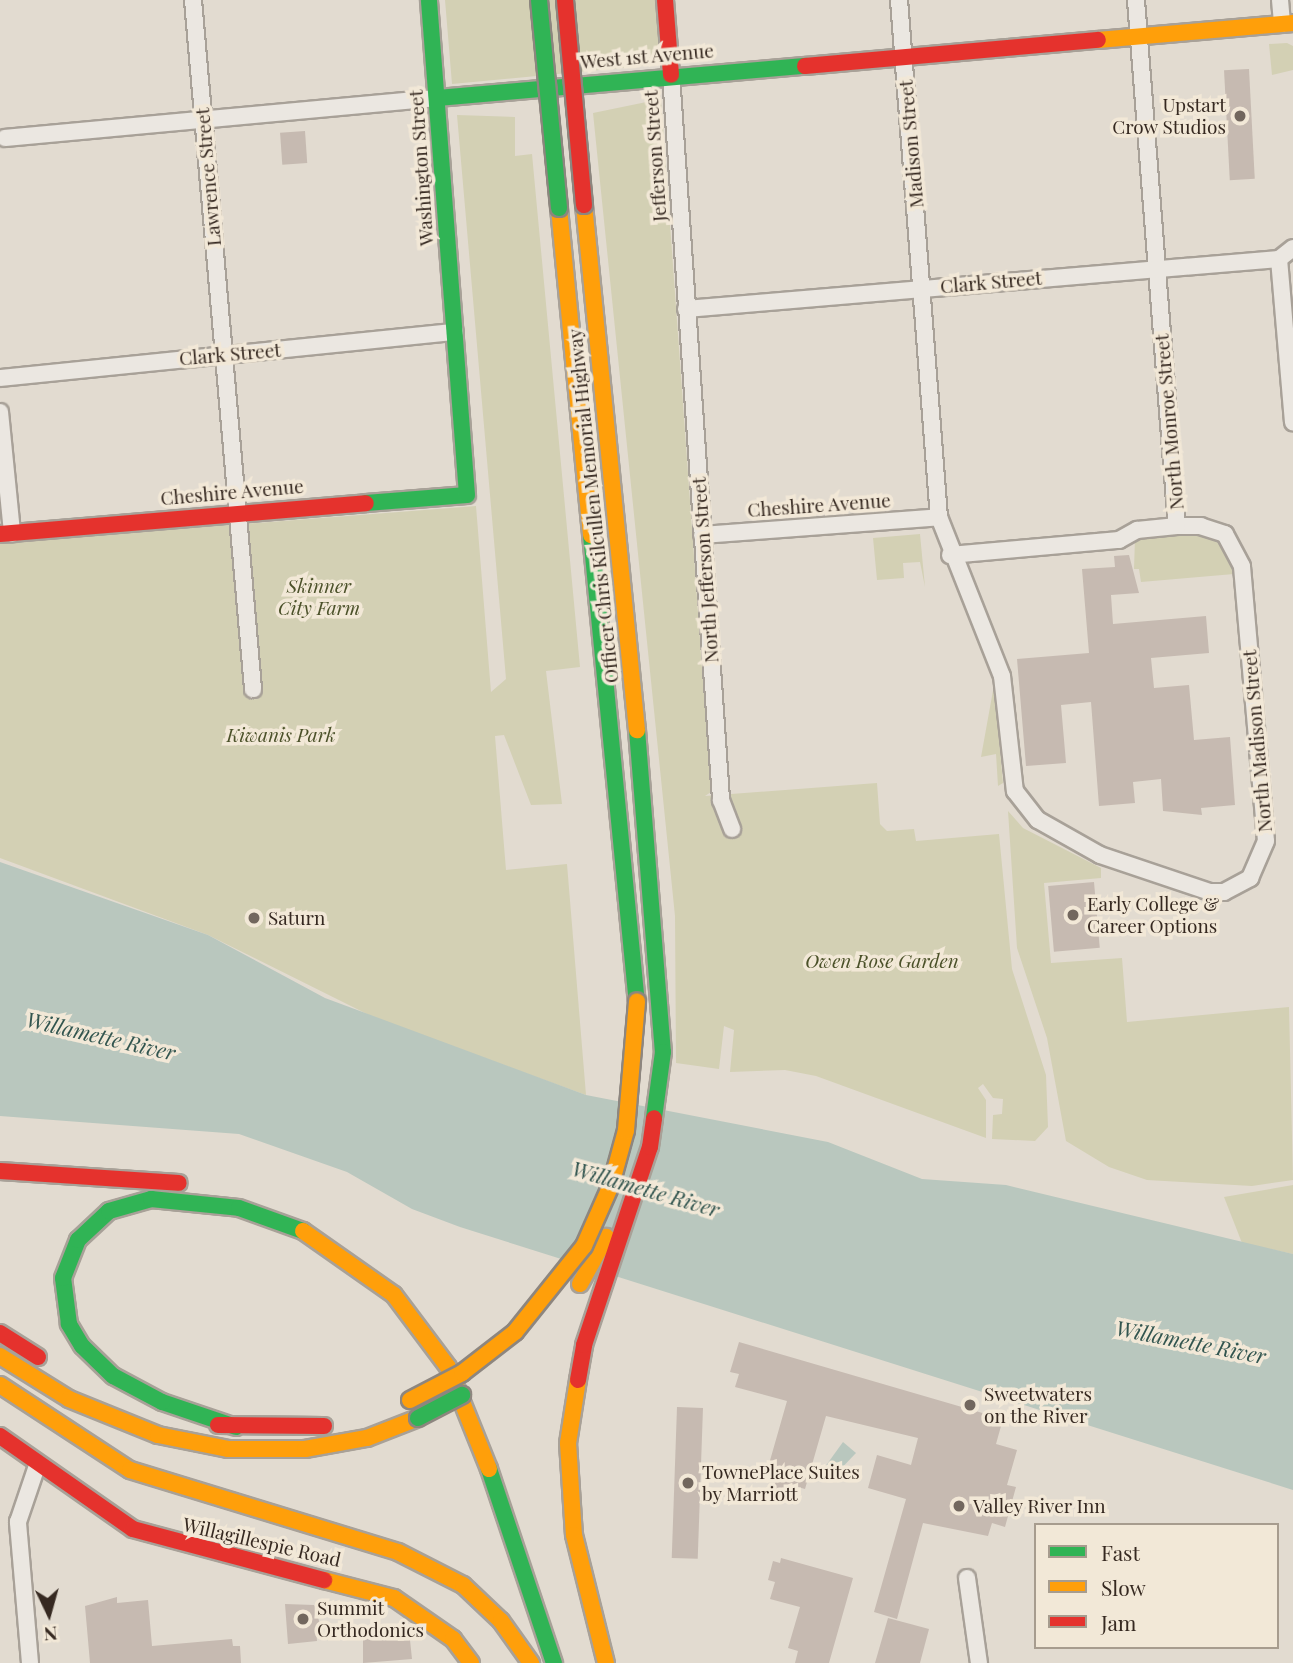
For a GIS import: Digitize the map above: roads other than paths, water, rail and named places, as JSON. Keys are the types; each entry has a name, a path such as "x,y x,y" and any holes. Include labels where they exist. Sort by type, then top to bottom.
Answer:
{"main road":[{"name":"Washington Street","path":"429,0 467,495"},
{"name":"Officer Chris Kilcullen Memorial Highway","path":"404,1403 462,1373 514,1332 584,1246 623,1142 634,1074 637,1001 539,0"},
{"name":"Officer Chris Kilcullen Memorial Highway","path":"565,0 654,895 660,1008"},
{"name":"Jefferson Street","path":"665,0 671,75"},
{"name":"West 1st Avenue","path":"437,98 904,54 1288,24"},
{"name":"Cheshire Avenue","path":"6,533 467,495"},
{"path":"568,1301 625,1193 641,1141 660,1008"},
{"path":"608,1663 574,1535 568,1471 573,1401 584,1345 650,1147 663,1052 660,1008"},
{"path":"0,1171 202,1186 291,1209 342,1235"},
{"path":"236,1427 137,1389 113,1376 82,1346 69,1324 63,1278 78,1240 109,1211 150,1199 239,1208 288,1223 335,1249 394,1295 448,1367 473,1423 554,1663"},
{"path":"360,1248 425,1308 468,1377 567,1663"},
{"path":"508,1361 541,1330"},
{"path":"0,1333 57,1368"},
{"path":"0,1356 82,1404 158,1435 228,1449 305,1449 367,1438 418,1418 476,1386"},
{"path":"0,1385 130,1470 398,1552 463,1585 502,1620 531,1663"},
{"path":"103,1392 163,1416 236,1427 303,1429 337,1424"},
{"name":"Willagillespie Road","path":"0,1436 37,1466 133,1529 394,1598 453,1639 471,1663"}],"street":[{"name":"Lawrence Street","path":"193,0 253,689"},
{"name":"Madison Street","path":"899,0 921,288"},
{"name":"North Monroe Street","path":"1136,0 1177,526 1201,526 1224,534"},
{"path":"1280,0 1288,24"},
{"name":"Jefferson Street","path":"671,75 686,309"},
{"name":"West 1st Avenue","path":"5,138 437,98"},
{"path":"1293,248 1279,259 1293,422"},
{"name":"Clark Street","path":"686,309 1279,259"},
{"name":"North Madison Street","path":"921,288 939,517 950,555 1002,676 1012,777 1022,806 1100,855 1210,892 1224,892 1250,878 1266,841 1242,566 1224,534"},
{"name":"North Jefferson Street","path":"686,309 721,800 732,829"},
{"name":"Clark Street","path":"2,377 455,332"},
{"path":"0,412 6,533"},
{"name":"Cheshire Avenue","path":"702,535 939,517"},
{"path":"950,555 1119,540 1137,530 1177,526"},
{"path":"30,1663 18,1522 37,1466"},
{"path":"967,1578 979,1663"}],"water":[{"name":"Willamette River","path":"0,862 208,935 325,998 586,1095 828,1142 922,1179 1006,1185 1293,1254 1293,1490 460,1227 412,1209 347,1172 239,1134 0,1116"},
{"path":"843,1442 856,1453 833,1477 822,1471"}],"place":[{"name":"Upstart Crow Studios","path":"1240,116"},
{"name":"Early College & Career Options","path":"1073,915"},
{"name":"Saturn","path":"254,918"},
{"name":"Sweetwaters on the River","path":"970,1405"},
{"name":"TownePlace Suites by Marriott","path":"688,1483"},
{"name":"Valley River Inn","path":"959,1506"},
{"name":"Summit Orthodonics","path":"303,1619"}],"park label":[{"name":"Skinner City Farm","path":"319,597"},
{"name":"Kiwanis Park","path":"281,735"},
{"name":"Owen Rose Garden","path":"882,961"}]}
